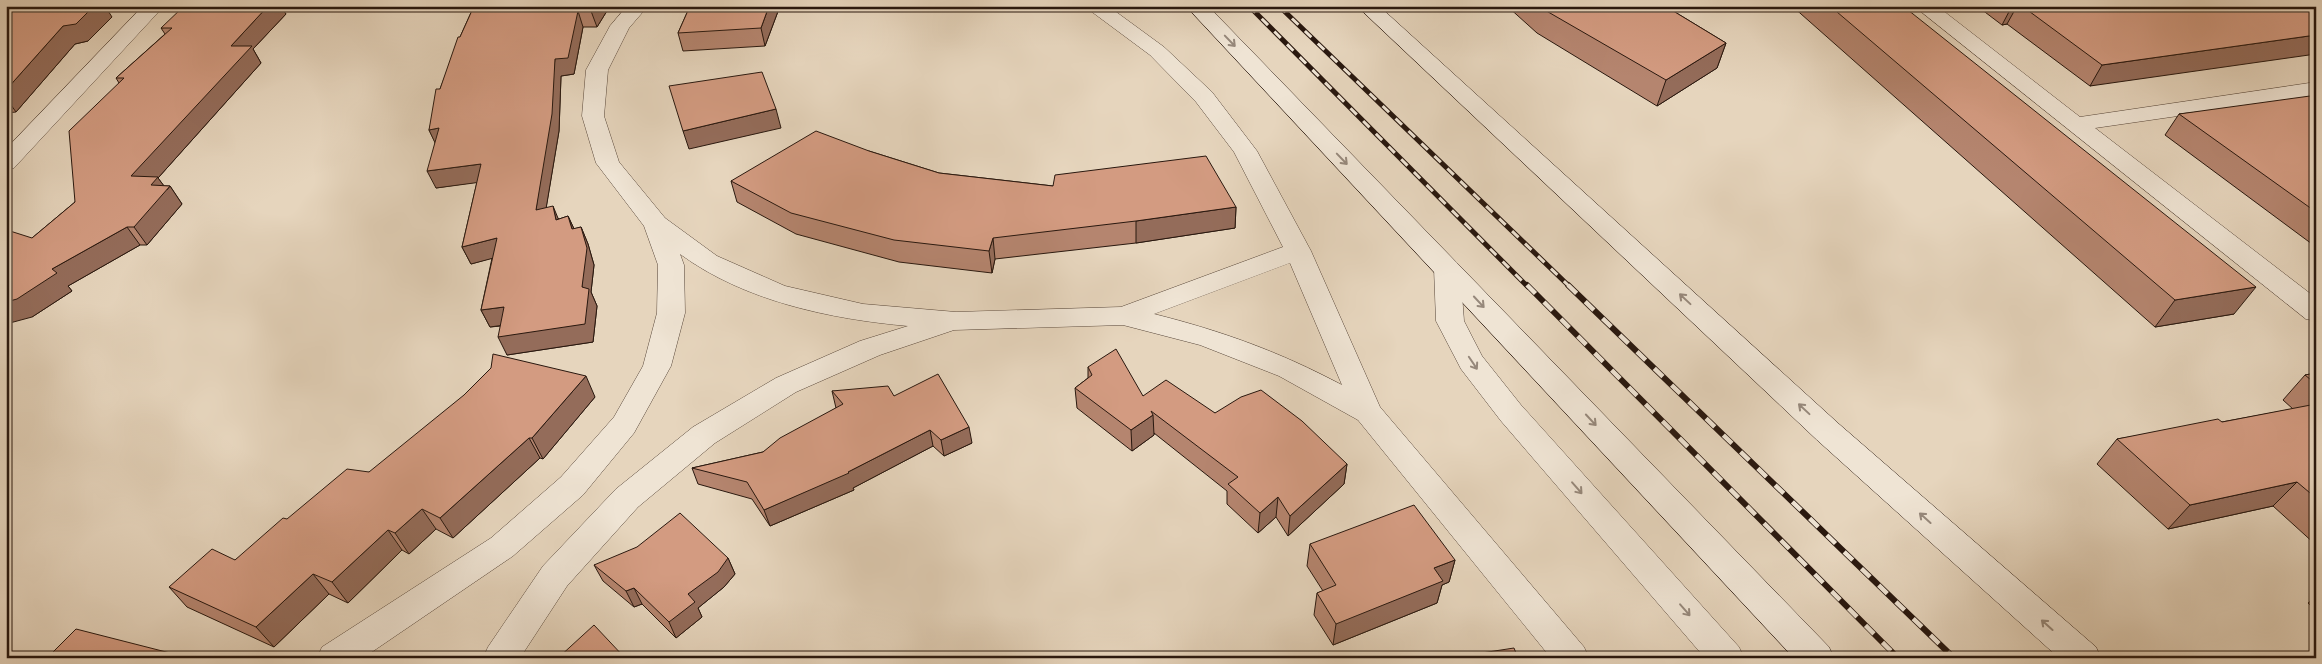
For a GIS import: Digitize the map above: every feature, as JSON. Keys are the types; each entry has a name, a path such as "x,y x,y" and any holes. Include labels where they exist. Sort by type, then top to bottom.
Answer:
{"street":[{"path":"6,164 154,6"},
{"path":"638,6 620,26 597,70 593,116 608,163 656,224 708,262 778,293 863,313 956,321 1123,316 1207,337 1289,369 1368,412"},
{"path":"1094,6 1157,51 1204,97 1245,151 1298,251 1368,412 1572,658"},
{"path":"1196,6 1817,658"},
{"path":"1924,6 2316,312"},
{"path":"1377,12 1828,432 2084,658"},
{"path":"2077,124 2316,89"},
{"path":"334,658 502,547 572,486 624,425 656,366 672,313 671,265 656,224"},
{"path":"1123,316 1298,251"},
{"path":"1447,268 1450,321 1471,362 1511,413 1727,658"},
{"path":"500,658 562,568 627,498 704,435 786,385 870,348 956,321"}],"building":[{"path":"18,6 94,6 76,24 63,26 6,90 6,25 12,10"},
{"path":"184,6 268,6 231,46 252,46 131,176 158,177 151,185 170,186 134,227 127,227 52,269 57,273 17,299 6,302 6,232 10,231 32,238 75,202 69,131 124,78 116,78 172,28 161,28"},
{"path":"474,6 594,6 591,11 578,11 568,58 555,59 552,114 536,210 553,206 556,220 568,216 572,229 581,227 587,248 582,287 589,289 585,324 498,337 504,307 481,310 497,238 462,247 481,164 427,171 439,128 429,130 436,89 440,89 458,37 460,37"},
{"path":"690,6 769,6 761,28 678,33"},
{"path":"1540,6 1665,6 1726,43 1666,80"},
{"path":"1830,6 1903,6 2256,287 2175,300"},
{"path":"2022,6 2316,6 2316,35 2102,65"},
{"path":"762,72 776,109 683,131 669,86"},
{"path":"2310,96 2316,100 2316,212 2179,114"},
{"path":"816,131 869,151 939,173 1053,186 1055,175 1206,156 1236,207 993,238 989,251 894,240 791,213 731,181"},
{"path":"1116,349 1143,396 1166,380 1215,413 1241,397 1261,390 1302,421 1347,464 1290,516 1278,497 1260,513 1228,484 1238,477 1151,411 1153,415 1131,430 1075,388 1092,375 1088,367"},
{"path":"493,354 586,376 532,438 529,438 440,518 422,509 395,533 388,530 332,582 313,574 256,627 169,587 212,549 235,560 283,518 287,519 347,469 369,472 464,395 491,368"},
{"path":"2316,373 2316,384 2305,375"},
{"path":"938,374 969,427 941,440 930,430 849,473 764,510 747,482 692,468 763,452 780,438 843,404 832,391 888,386 894,396"},
{"path":"2316,404 2316,498 2297,482 2190,505 2117,439 2218,419 2222,422"},
{"path":"1414,505 1455,560 1434,568 1443,581 1336,624 1317,593 1336,585 1310,544"},
{"path":"680,513 728,558 718,572 688,594 695,602 669,622 634,588 626,591 594,565 637,547"},
{"path":"594,625 625,658 558,658"},
{"path":"76,629 174,654 174,658 47,658"},
{"path":"1514,648 1518,658 1449,658"}],"railway":[{"path":"1249,6 1528,287"},
{"path":"1279,6 1570,287"},
{"path":"1527,285 1898,658"},
{"path":"1568,285 1954,658"}]}
